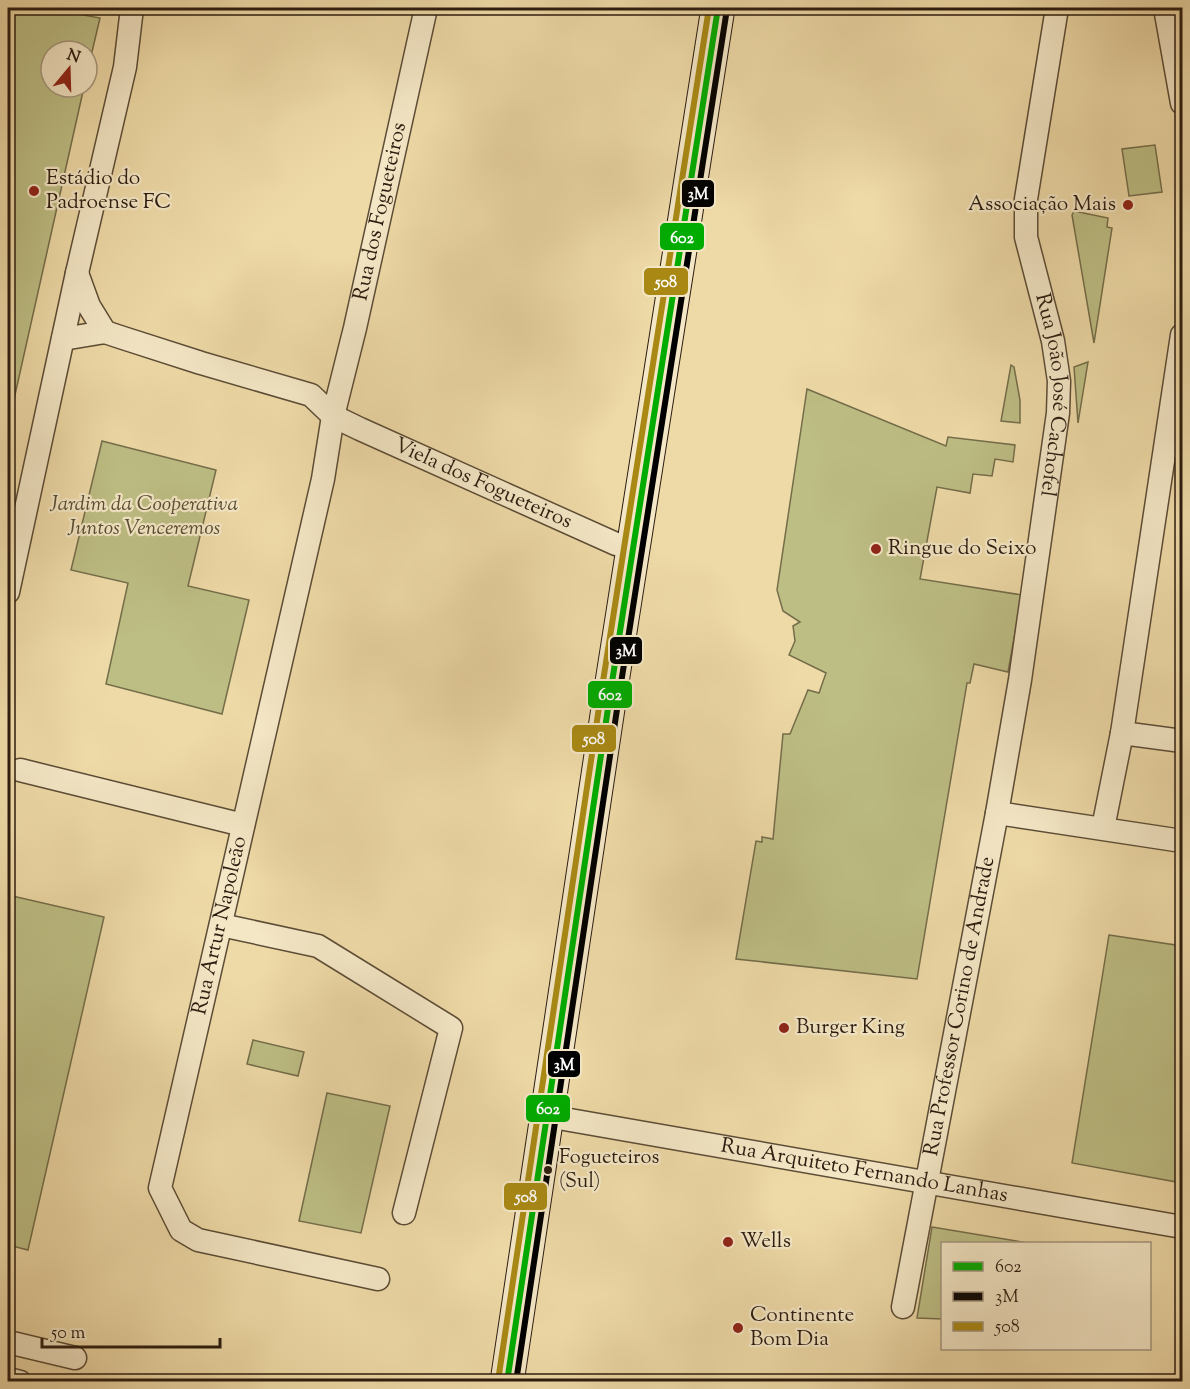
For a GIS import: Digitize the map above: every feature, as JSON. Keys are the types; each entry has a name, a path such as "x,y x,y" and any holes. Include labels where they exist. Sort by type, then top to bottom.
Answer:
{"main road":[{"path":"509,1381 609,707 718,8"}],"street":[{"path":"8,592 76,273 125,67 132,8"},
{"name":"Rua dos Fogueteiros","path":"333,416 355,328 426,8"},
{"name":"Rua João José Cachofel","path":"997,813 1023,657 1058,413 1059,381 1053,340 1026,237 1026,199 1057,8"},
{"path":"1165,8 1182,89"},
{"path":"63,339 105,332 89,306 76,273"},
{"name":"Viela dos Fogueteiros","path":"105,332 311,395 333,416 616,543 635,546"},
{"path":"1103,828 1122,733 1182,334"},
{"name":"Rua Artur Napoleão","path":"333,416 323,479 160,1188 181,1230 198,1240 378,1279"},
{"path":"1122,733 1182,741"},
{"path":"20,770 243,825"},
{"path":"997,813 1182,841"},
{"name":"Rua Professor Corino de Andrade","path":"903,1307 997,813"},
{"path":"221,925 318,946 451,1028 404,1212"},
{"name":"Rua Arquiteto Fernando Lanhas","path":"548,1116 1182,1227"},
{"path":"8,1342 75,1358"},
{"path":"8,1379 20,1382"}],"green space":[{"name":"Estádio do Padroense FC","path":"8,8 46,8 100,18 95,39 39,39 39,99 81,99 8,426"},
{"path":"1155,145 1162,192 1129,196 1122,149"},
{"path":"1074,211 1108,218 1107,227 1112,228 1094,343 1072,215"},
{"path":"1088,362 1078,423 1074,367"},
{"path":"1011,365 1014,367 1020,400 1020,423 1001,421"},
{"path":"807,389 946,446 948,437 1015,445 1013,462 995,459 992,476 973,474 970,493 937,487 920,579 1022,595 1008,672 974,664 970,683 967,683 917,979 736,959 756,841 762,842 762,837 773,839 783,734 790,734 808,690 819,693 826,673 789,655 795,641 793,626 800,622 783,611 777,590"},
{"name":"Jardim da Cooperativa Juntos Venceremos","path":"102,441 216,470 188,586 249,600 222,714 106,684 128,583 71,570"},
{"path":"8,895 104,917 28,1250 8,1245"},
{"path":"1109,935 1182,946 1182,1183 1072,1163"},
{"path":"253,1040 304,1052 298,1076 247,1064"},
{"path":"327,1093 390,1106 361,1233 299,1221"},
{"path":"932,1227 1022,1242 941,1242 941,1319 917,1318"}],"transit line":[{"name":"508","path":"498,1381 601,694 709,8"},
{"name":"602","path":"507,1382 610,695 718,8"},
{"name":"3M","path":"516,1382 619,696 727,9"}],"place":[{"name":"Estádio do Padroense FC","path":"34,191"},
{"name":"Associação Mais","path":"1128,205"},
{"name":"Ringue do Seixo","path":"876,549"},
{"name":"Burger King","path":"784,1028"},
{"name":"Fogueteiros (Sul)","path":"548,1170"},
{"name":"Wells","path":"728,1242"},
{"name":"Continente Bom Dia","path":"738,1328"}]}
